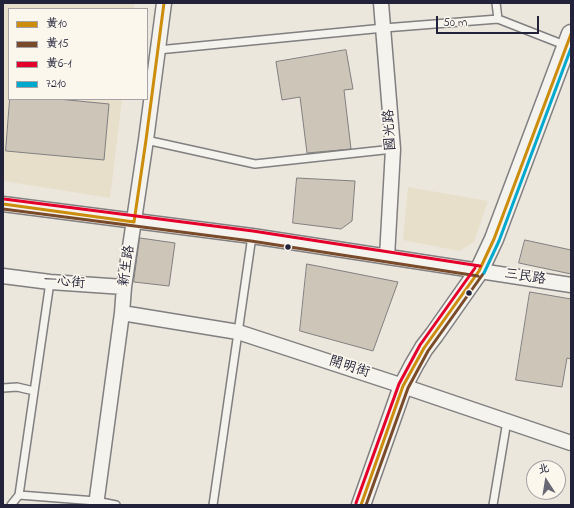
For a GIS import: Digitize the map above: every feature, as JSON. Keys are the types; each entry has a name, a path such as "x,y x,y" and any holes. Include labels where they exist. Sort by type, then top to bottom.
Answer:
{"street":[{"name":"新生路","path":"96,503 122,313 124,287 146,140 164,3"},
{"name":"國光路","path":"381,3 393,149 387,256"},
{"path":"361,505 404,386 414,365 424,348 479,271 494,239 569,42"},
{"name":"三民路","path":"3,204 252,236 571,285"},
{"name":"一心街","path":"3,276 50,282 124,287"},
{"name":"開明街","path":"122,313 238,332 404,386 571,443"}],"lane":[{"path":"496,3 498,19"},
{"path":"158,50 384,28 498,19 569,42"},
{"path":"146,140 255,164 393,149"},
{"path":"213,505 252,236"},
{"path":"11,505 19,495 50,282"},
{"path":"3,388 17,387 34,391"},
{"path":"493,505 507,421"},
{"path":"19,495 116,505"}],"shaded area":[{"path":"3,3 135,3 134,8 8,8 8,100 122,100 110,198 3,181"},
{"path":"408,187 488,201 474,242 459,251 403,240"}],"building":[{"path":"346,50 353,89 344,90 351,149 307,153 300,97 282,100 276,62"},
{"path":"10,100 68,100 109,104 104,160 6,151"},
{"path":"297,178 355,181 352,221 341,229 293,223"},
{"path":"140,238 175,243 169,286 134,282"},
{"path":"525,240 571,250 571,274 519,263"},
{"path":"307,264 398,282 373,351 300,331"},
{"path":"530,292 571,299 571,359 567,358 562,387 516,380"}],"transit line":[{"name":"黃10","path":"134,222 164,3"},
{"name":"黃10","path":"361,505 403,386 424,348 479,271 494,239 571,34"},
{"name":"7210","path":"484,273 499,241 571,48"},
{"name":"黃6-1","path":"4,199 253,231 480,266"},
{"name":"黃10","path":"3,204 134,222"},
{"name":"黃15","path":"3,209 251,241 478,276"},
{"name":"黃6-1","path":"356,503 399,384 420,345 475,268"},
{"name":"黃15","path":"366,505 408,388 428,351 483,274"}]}
